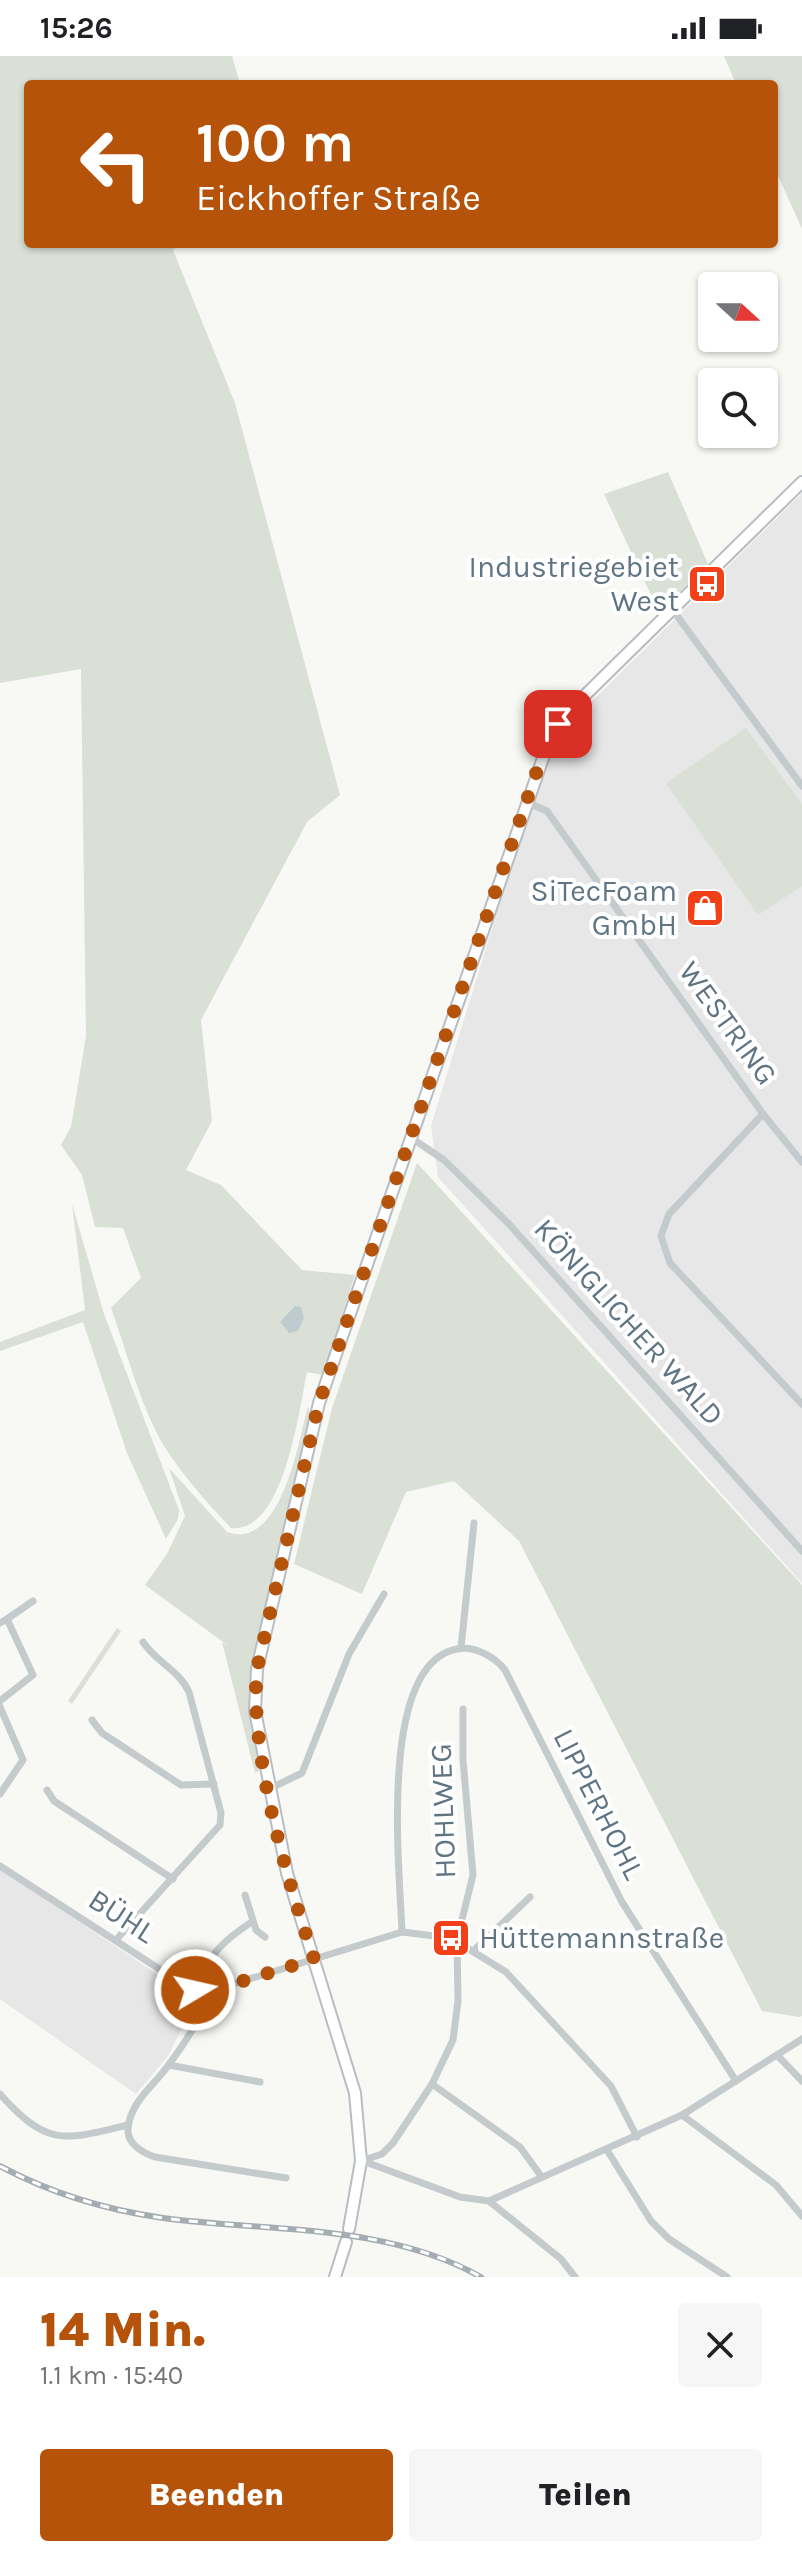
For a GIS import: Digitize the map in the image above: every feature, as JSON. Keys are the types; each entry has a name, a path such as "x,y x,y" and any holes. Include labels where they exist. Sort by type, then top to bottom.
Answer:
{"main road":[{"path":"349,2229 361,2161 360,2119 352,2077 287,1873 255,1711 257,1669 319,1403 545,748 558,724 802,482"},
{"path":"335,2277 346,2242"}],"street":[{"path":"672,609 802,786"},
{"name":"WESTRING","path":"526,802 547,811 763,1114 802,1162"},
{"path":"763,1114 669,1214 661,1236 670,1263 802,1404"},
{"name":"KÖNIGLICHER WALD","path":"410,1137 444,1160 509,1224 802,1551"},
{"path":"402,1932 397,1793 401,1743 423,1674 437,1656 461,1648 474,1523"},
{"path":"269,1789 302,1773 349,1654 384,1594"},
{"path":"0,1701 33,1675 3,1621 33,1601"},
{"path":"116,1940 220,1825 221,1813 214,1784 184,1681 152,1655 143,1642"},
{"name":"LIPPERHOHL","path":"461,1648 490,1657 505,1670 622,1902 736,2081"},
{"path":"0,1707 23,1760 0,1794"},
{"name":"HOHLWEG","path":"361,2161 382,2154 393,2143 432,2084 453,2040 458,2001 457,1940 473,1875 463,1760 463,1709"},
{"path":"92,1720 102,1733 181,1785 214,1784"},
{"path":"47,1790 54,1801 173,1879"},
{"name":"BÜHL","path":"0,1866 164,1972 207,1992"},
{"path":"245,1895 256,1930 265,1937"},
{"path":"473,1951 530,1897"},
{"path":"253,1921 227,1940 210,1960 202,2008 169,2065 140,2099 128,2125 128,2136 142,2153 155,2157 286,2178"},
{"path":"207,1992 402,1932 431,1933 457,1940 506,1972 587,2058 611,2086 637,2137"},
{"path":"489,2201 682,2115 802,2039"},
{"path":"777,2055 802,2081"},
{"path":"169,2065 260,2082"},
{"path":"432,2084 520,2147 541,2176"},
{"path":"0,2094 36,2128 56,2135 80,2138 128,2125"},
{"path":"682,2115 776,2185 802,2216"},
{"path":"607,2150 651,2221 669,2239 727,2277"},
{"path":"361,2161 460,2197 489,2201 561,2259 575,2277"}],"shaded area":[{"path":"0,56 232,56 239,80 24,80 24,248 176,248 173,250 235,403 340,795 307,822 201,1020 212,1121 186,1170 221,1185 302,1270 355,1275 323,1375 307,1372 293,1440 276,1491 264,1512 249,1525 231,1528 182,1472 150,1419 111,1308 141,1278 123,1228 95,1227 82,1175 61,1145 71,1127 86,1036 81,669 0,683"},
{"path":"724,56 802,56 802,229 778,176 778,80 734,80"},
{"path":"668,472 708,564 659,612 604,494"},
{"path":"802,493 802,1583 438,1177 431,1126 554,739"},
{"path":"746,728 802,804 802,886 758,915 666,783"},
{"path":"417,1163 802,1585 802,2016 762,2011 519,1541 454,1481 406,1492 362,1594 294,1564 332,1408"},
{"path":"72,1204 104,1314 179,1510 178,1519 166,1539 127,1453 83,1322 0,1351 0,1342 85,1310"},
{"path":"295,1306 301,1307 304,1318 298,1331 289,1333 280,1322"},
{"path":"308,1406 311,1417 251,1672 251,1713 260,1770 255,1773 222,1642 230,1647 145,1585 167,1554 185,1516 169,1468 227,1532 246,1534 261,1526 284,1490"},
{"path":"117,1628 121,1631 72,1704 68,1701"},
{"path":"0,1869 196,2000 168,2056 136,2094 0,1999"}],"railway":[{"path":"0,2166 59,2192 121,2210 163,2218 366,2238 406,2247 481,2277"}],"place":[{"name":"Industriegebiet West","path":"707,584"},
{"name":"SiTecFoam GmbH","path":"705,908"},
{"name":"Hüttemannstraße","path":"451,1938"}],"route":[{"path":"195,1990 207,1992 314,1959 287,1873 269,1789 255,1711 257,1669 319,1403 541,759 558,724"}]}
